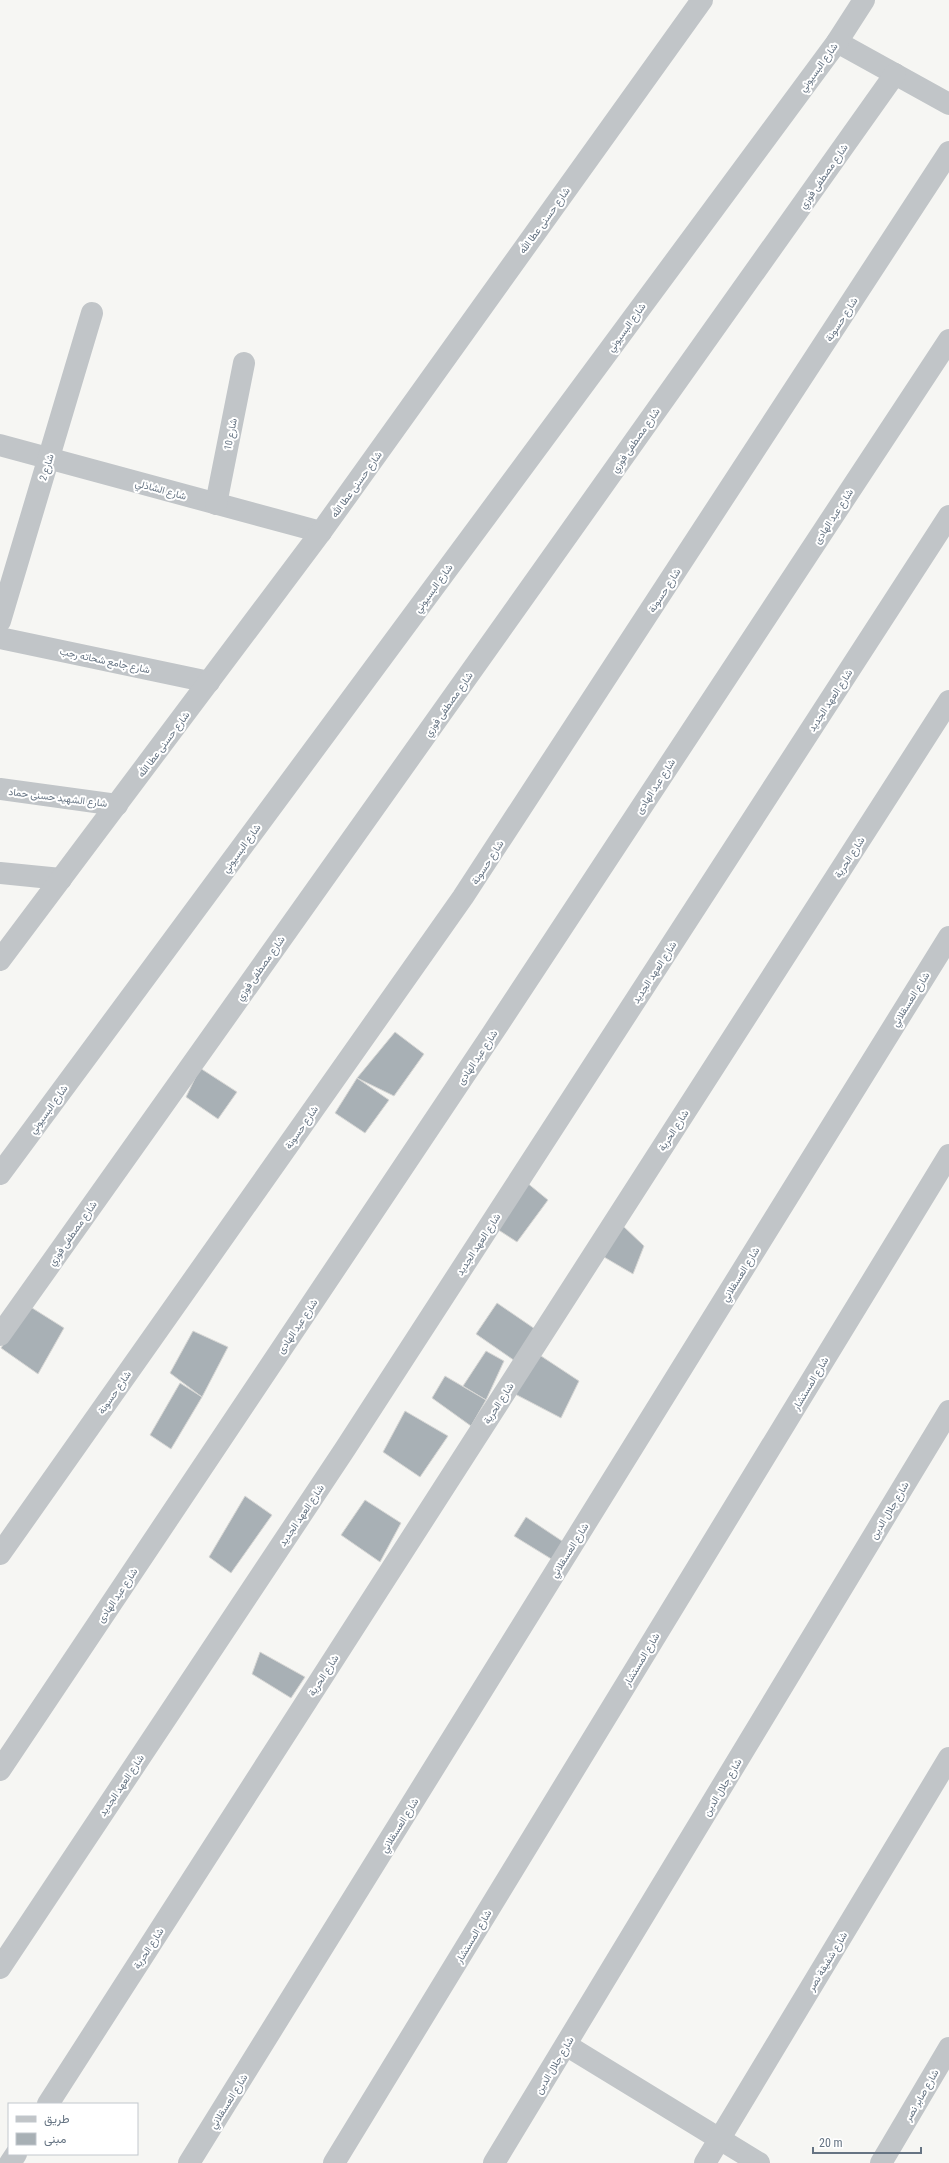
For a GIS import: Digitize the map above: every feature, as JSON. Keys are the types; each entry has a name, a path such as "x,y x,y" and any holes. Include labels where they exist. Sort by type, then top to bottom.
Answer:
{"street":[{"name":"شارع حسنى عطا الله","path":"0,960 321,532 702,0"},
{"name":"شارع البسيوني","path":"0,1174 837,42 864,0"},
{"path":"837,42 949,104"},
{"name":"شارع مصطفى فوزي","path":"0,1334 895,74"},
{"name":"شارع حسونة","path":"0,1554 463,897 949,152"},
{"name":"شارع 2","path":"0,621 92,313"},
{"name":"شارع عبد الهادى","path":"0,1770 492,1034 949,340"},
{"name":"شارع 10","path":"216,504 244,363"},
{"name":"شارع الشاذلي","path":"0,445 321,532"},
{"name":"شارع العهد الجديد","path":"0,1968 345,1449 949,516"},
{"name":"شارع جامع شحاته رجب","path":"0,638 209,682"},
{"name":"شارع الحرية","path":"49,2103 949,701"},
{"name":"شارع الشهيد حسنى حماد","path":"0,789 117,805"},
{"path":"0,872 61,879"},
{"name":"شارع العسقلاني","path":"189,2163 949,936"},
{"name":"شارع المستشار","path":"334,2163 949,1155"},
{"name":"شارع جلال الدين","path":"494,2163 949,1411"},
{"name":"شارع شفيقة نصر","path":"705,2163 949,1758"},
{"path":"566,2045 759,2163"},
{"name":"شارع صابر نصر","path":"881,2163 949,2048"}],"building":[{"path":"395,1032 424,1054 394,1096 357,1078"},
{"path":"200,1068 237,1092 218,1119 186,1097"},
{"path":"357,1078 389,1100 365,1133 335,1113"},
{"path":"526,1182 548,1200 517,1242 497,1229"},
{"path":"622,1225 644,1246 633,1274 604,1257"},
{"path":"497,1303 535,1329 515,1361 476,1334"},
{"path":"29,1306 64,1328 38,1374 1,1348"},
{"path":"193,1331 228,1347 202,1397 170,1373"},
{"path":"486,1351 504,1361 486,1400 463,1386"},
{"path":"538,1354 579,1381 561,1418 515,1394"},
{"path":"445,1376 486,1400 471,1426 432,1398"},
{"path":"180,1383 202,1397 171,1449 150,1435"},
{"path":"405,1411 448,1436 420,1477 383,1452"},
{"path":"245,1496 272,1515 231,1573 209,1557"},
{"path":"365,1500 401,1523 380,1562 341,1535"},
{"path":"526,1517 565,1543 553,1560 514,1536"},
{"path":"260,1652 305,1677 291,1698 252,1674"}]}
